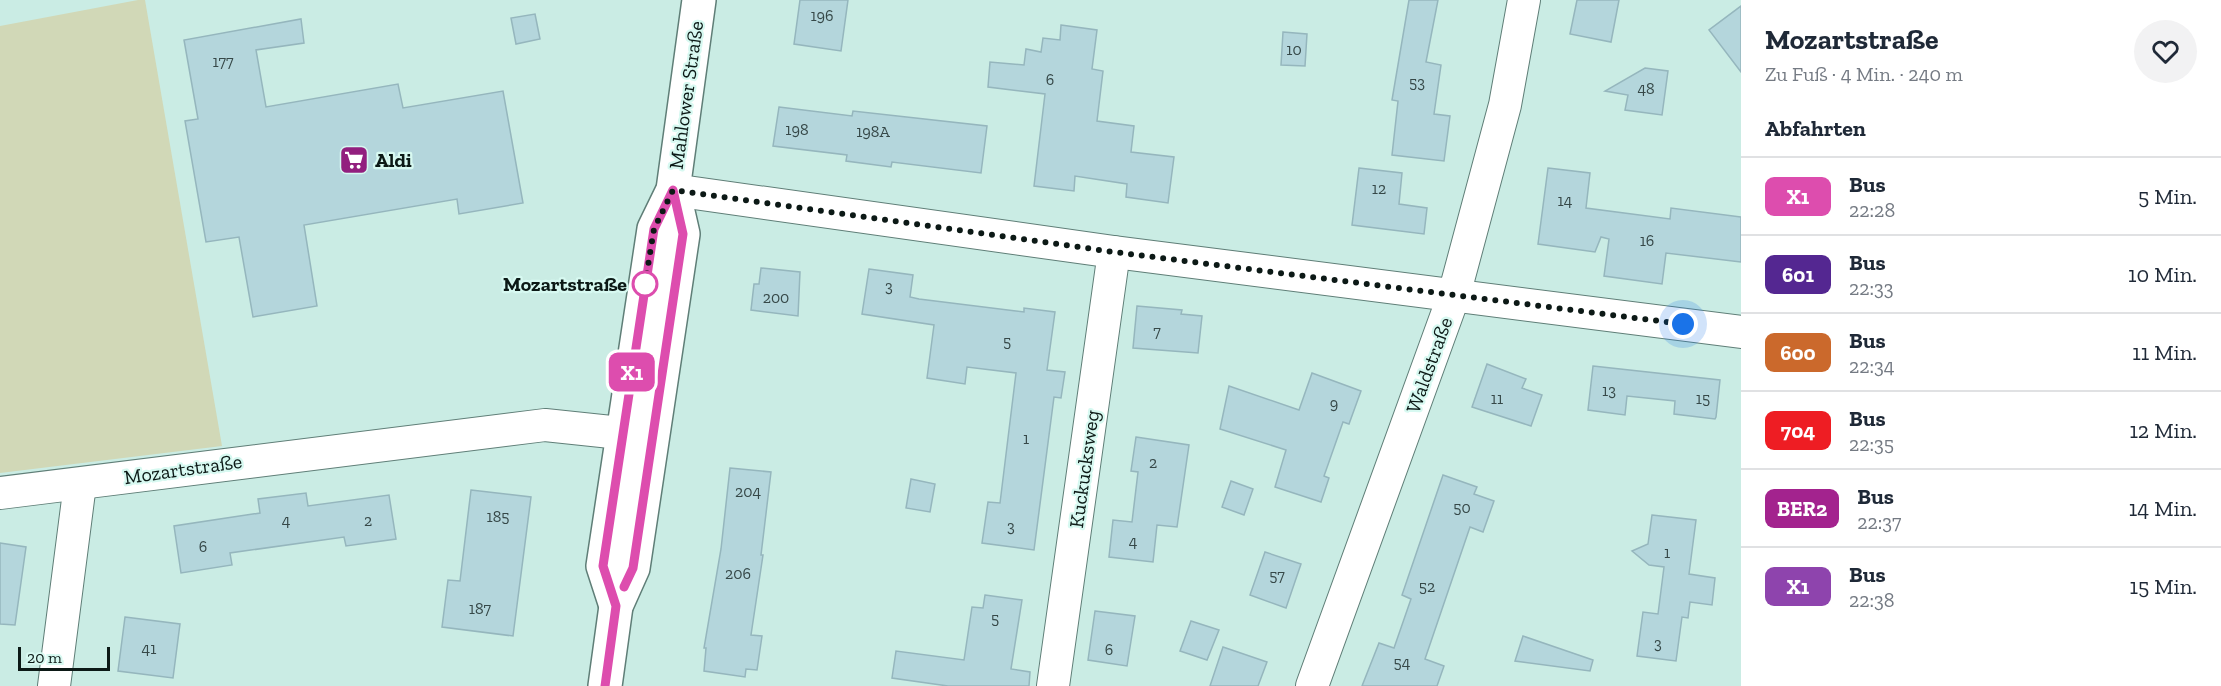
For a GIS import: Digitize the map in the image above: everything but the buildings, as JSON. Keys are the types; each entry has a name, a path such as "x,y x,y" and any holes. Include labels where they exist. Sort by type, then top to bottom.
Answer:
{"main road":[{"name":"Mahlower Straße","path":"605,686 616,606 603,566 638,435 654,229 673,190 699,0"}],"street":[{"name":"Waldstraße","path":"1312,686 1454,295 1505,105 1524,0"},
{"path":"673,190 1114,252 1741,332"},
{"name":"Kuckucksweg","path":"1053,686 1114,252"},
{"name":"Mozartstraße","path":"0,493 80,484 182,468 545,425 638,435"},
{"path":"54,686 80,484"}],"green space":[{"path":"145,0 222,446 0,473 0,26"}],"bus line":[{"name":"X1","path":"605,686 616,606 603,566 654,229 673,190 683,234 633,568 624,587"}],"place":[{"name":"Aldi","path":"354,160"},
{"name":"Mozartstraße","path":"645,284"}],"route":[{"path":"645,284 654,229 673,190 1114,252 1683,324"}]}
